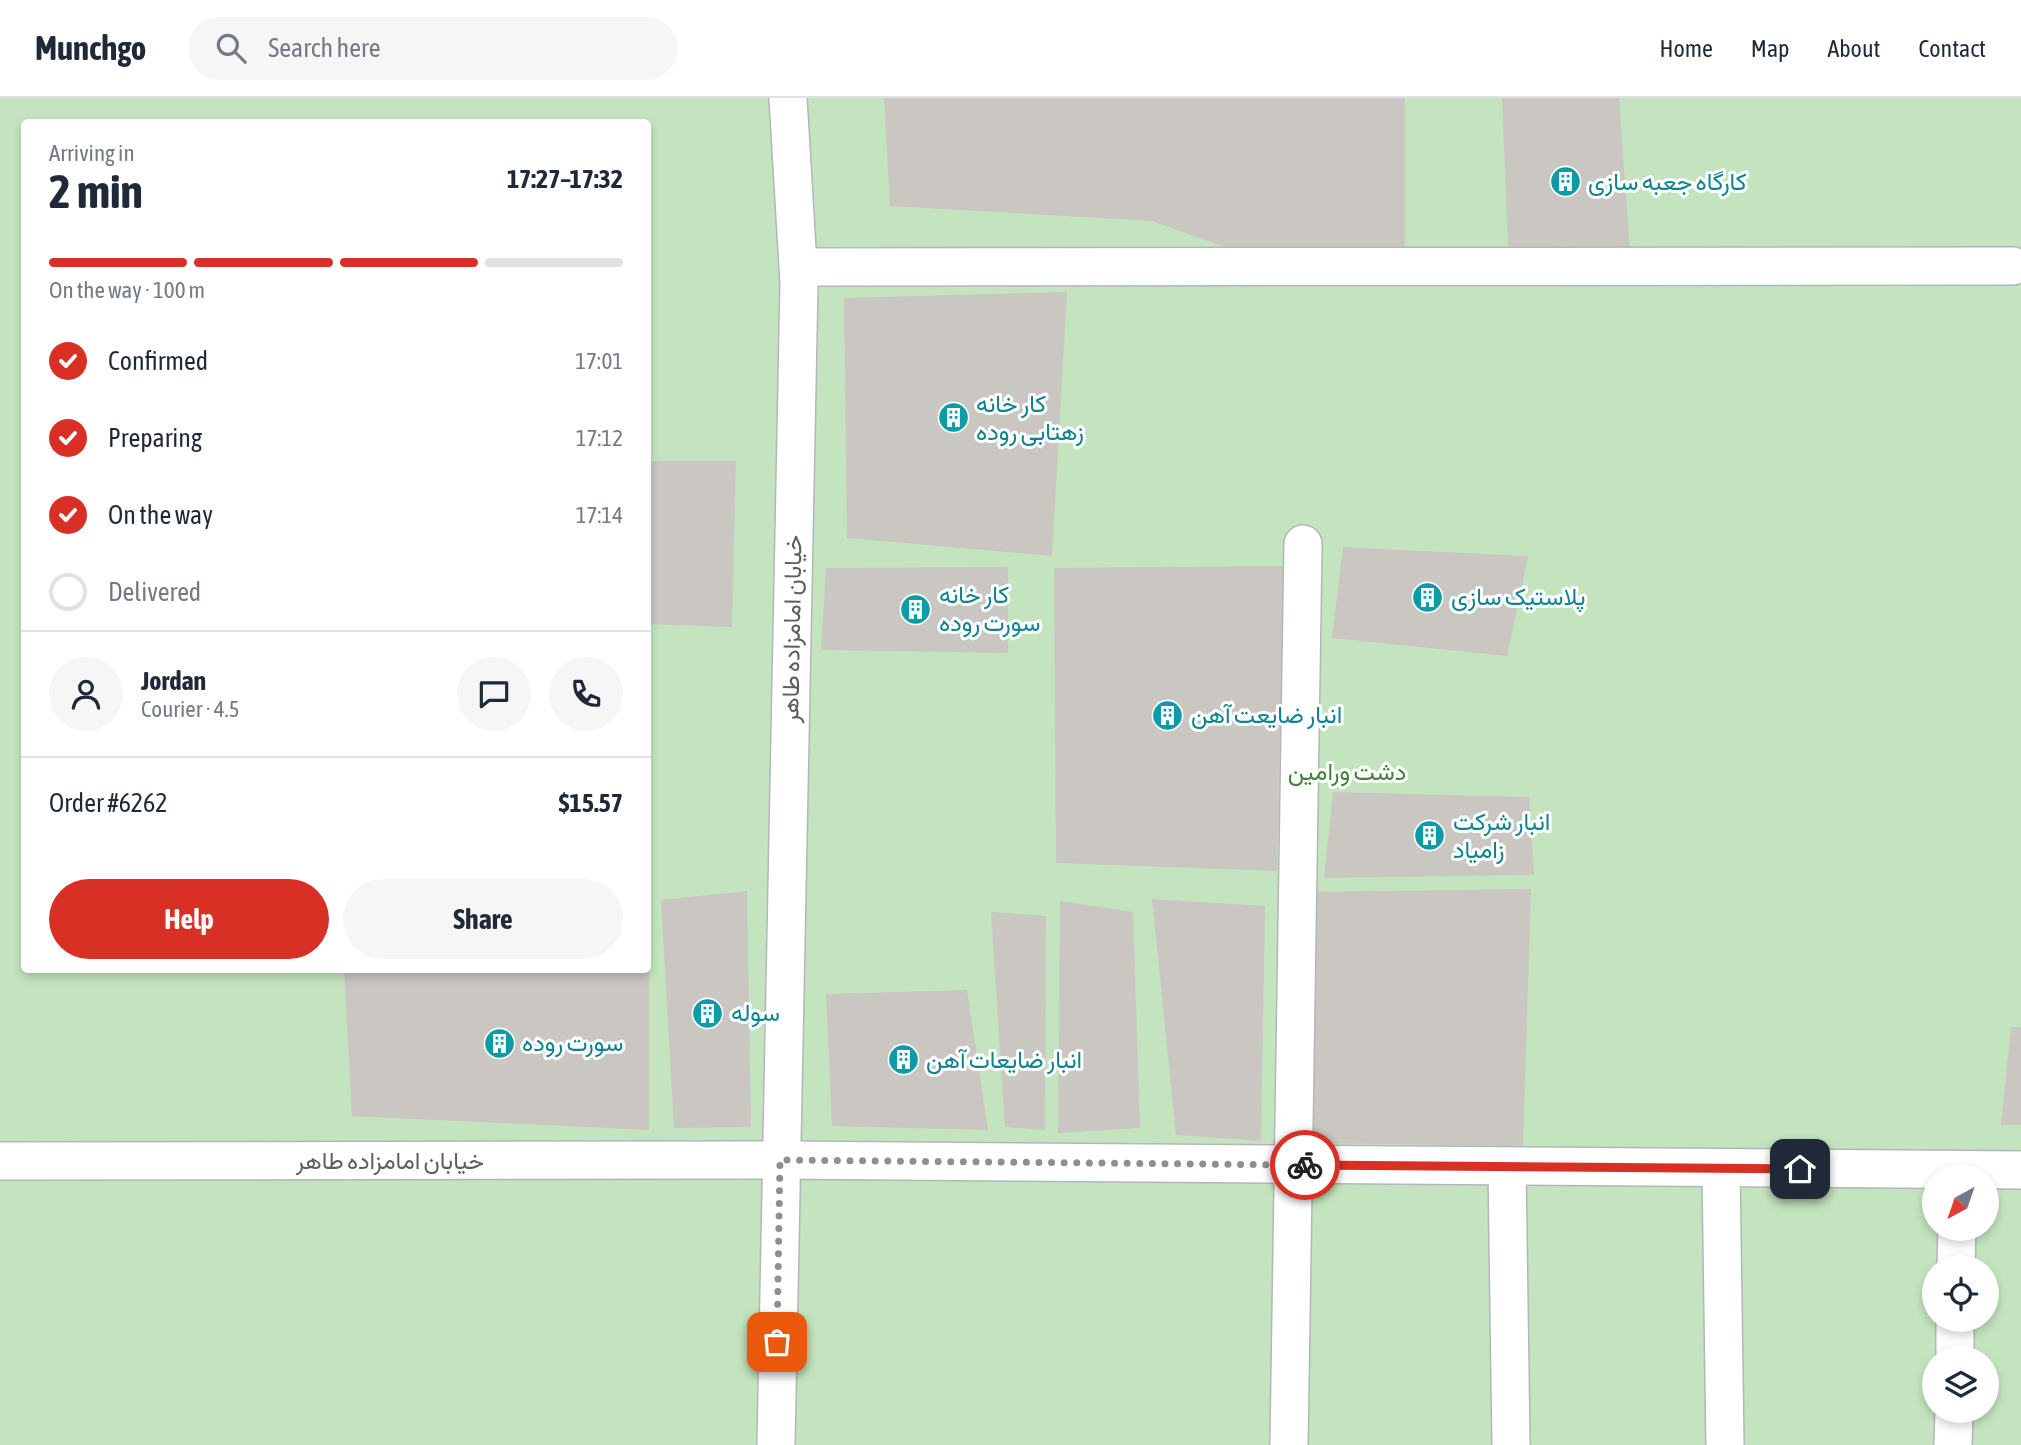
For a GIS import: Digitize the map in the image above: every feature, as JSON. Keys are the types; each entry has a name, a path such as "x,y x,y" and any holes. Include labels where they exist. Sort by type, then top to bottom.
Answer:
{"street":[{"name":"خیابان امامزاده طاهر","path":"780,1160 798,267 788,98"},
{"path":"798,267 2013,267"},
{"path":"1289,1445 1303,544"},
{"name":"خیابان امامزاده طاهر","path":"0,1161 780,1160 1922,1172"},
{"path":"776,1445 780,1160"},
{"path":"1507,1167 1511,1445"},
{"path":"1721,1168 1725,1445"},
{"name":"خیابان امامزاده طاهر","path":"1999,1171 2021,1170"},
{"path":"1953,1445 1954,1423"}],"green space":[{"name":"دشت ورامین","path":"0,98 2021,98 2021,1445 0,1445"}],"building":[{"path":"884,98 1405,98 1405,267 1281,267 1152,221 890,206"},
{"name":"کارگاه جعبه سازی","path":"1502,98 1619,98 1631,266 1509,267"},
{"name":"کار خانه زهتابی روده","path":"1067,292 1052,556 847,538 844,298"},
{"path":"651,461 736,461 732,627 651,624"},
{"name":"پلاستیک سازی","path":"1343,547 1528,556 1507,656 1332,638"},
{"name":"انبار ضایعت آهن","path":"1284,566 1277,871 1056,863 1054,568"},
{"name":"کار خانه سورت روده","path":"1008,567 1008,653 821,650 826,568"},
{"name":"انبار شرکت زامیاد","path":"1333,792 1529,797 1534,875 1324,878"},
{"path":"1531,889 1523,1146 1309,1143 1309,892"},
{"name":"سوله","path":"747,891 751,1127 674,1128 661,900"},
{"path":"1152,899 1265,906 1261,1141 1176,1135"},
{"path":"1060,901 1133,912 1140,1128 1058,1133"},
{"path":"991,912 1046,916 1045,1130 1005,1127"},
{"name":"سورت روده","path":"344,973 649,973 649,1130 352,1116"},
{"name":"انبار ضایعات آهن","path":"967,990 988,1130 832,1126 826,994"},
{"path":"2011,1027 2021,1027 2021,1125 2001,1125"}],"way so far":[{"path":"777,1342 780,1160 1305,1165"}],"place":[{"name":"کارگاه جعبه سازی","path":"1565,182"},
{"name":"کار خانه زهتابی روده","path":"953,418"},
{"name":"پلاستیک سازی","path":"1428,597"},
{"name":"کار خانه سورت روده","path":"916,609"},
{"name":"انبار ضایعت آهن","path":"1168,715"},
{"name":"انبار شرکت زامیاد","path":"1430,836"},
{"name":"سوله","path":"708,1013"},
{"name":"سورت روده","path":"499,1043"},
{"name":"انبار ضایعات آهن","path":"903,1060"}],"route":[{"path":"1305,1165 1800,1169"}]}
